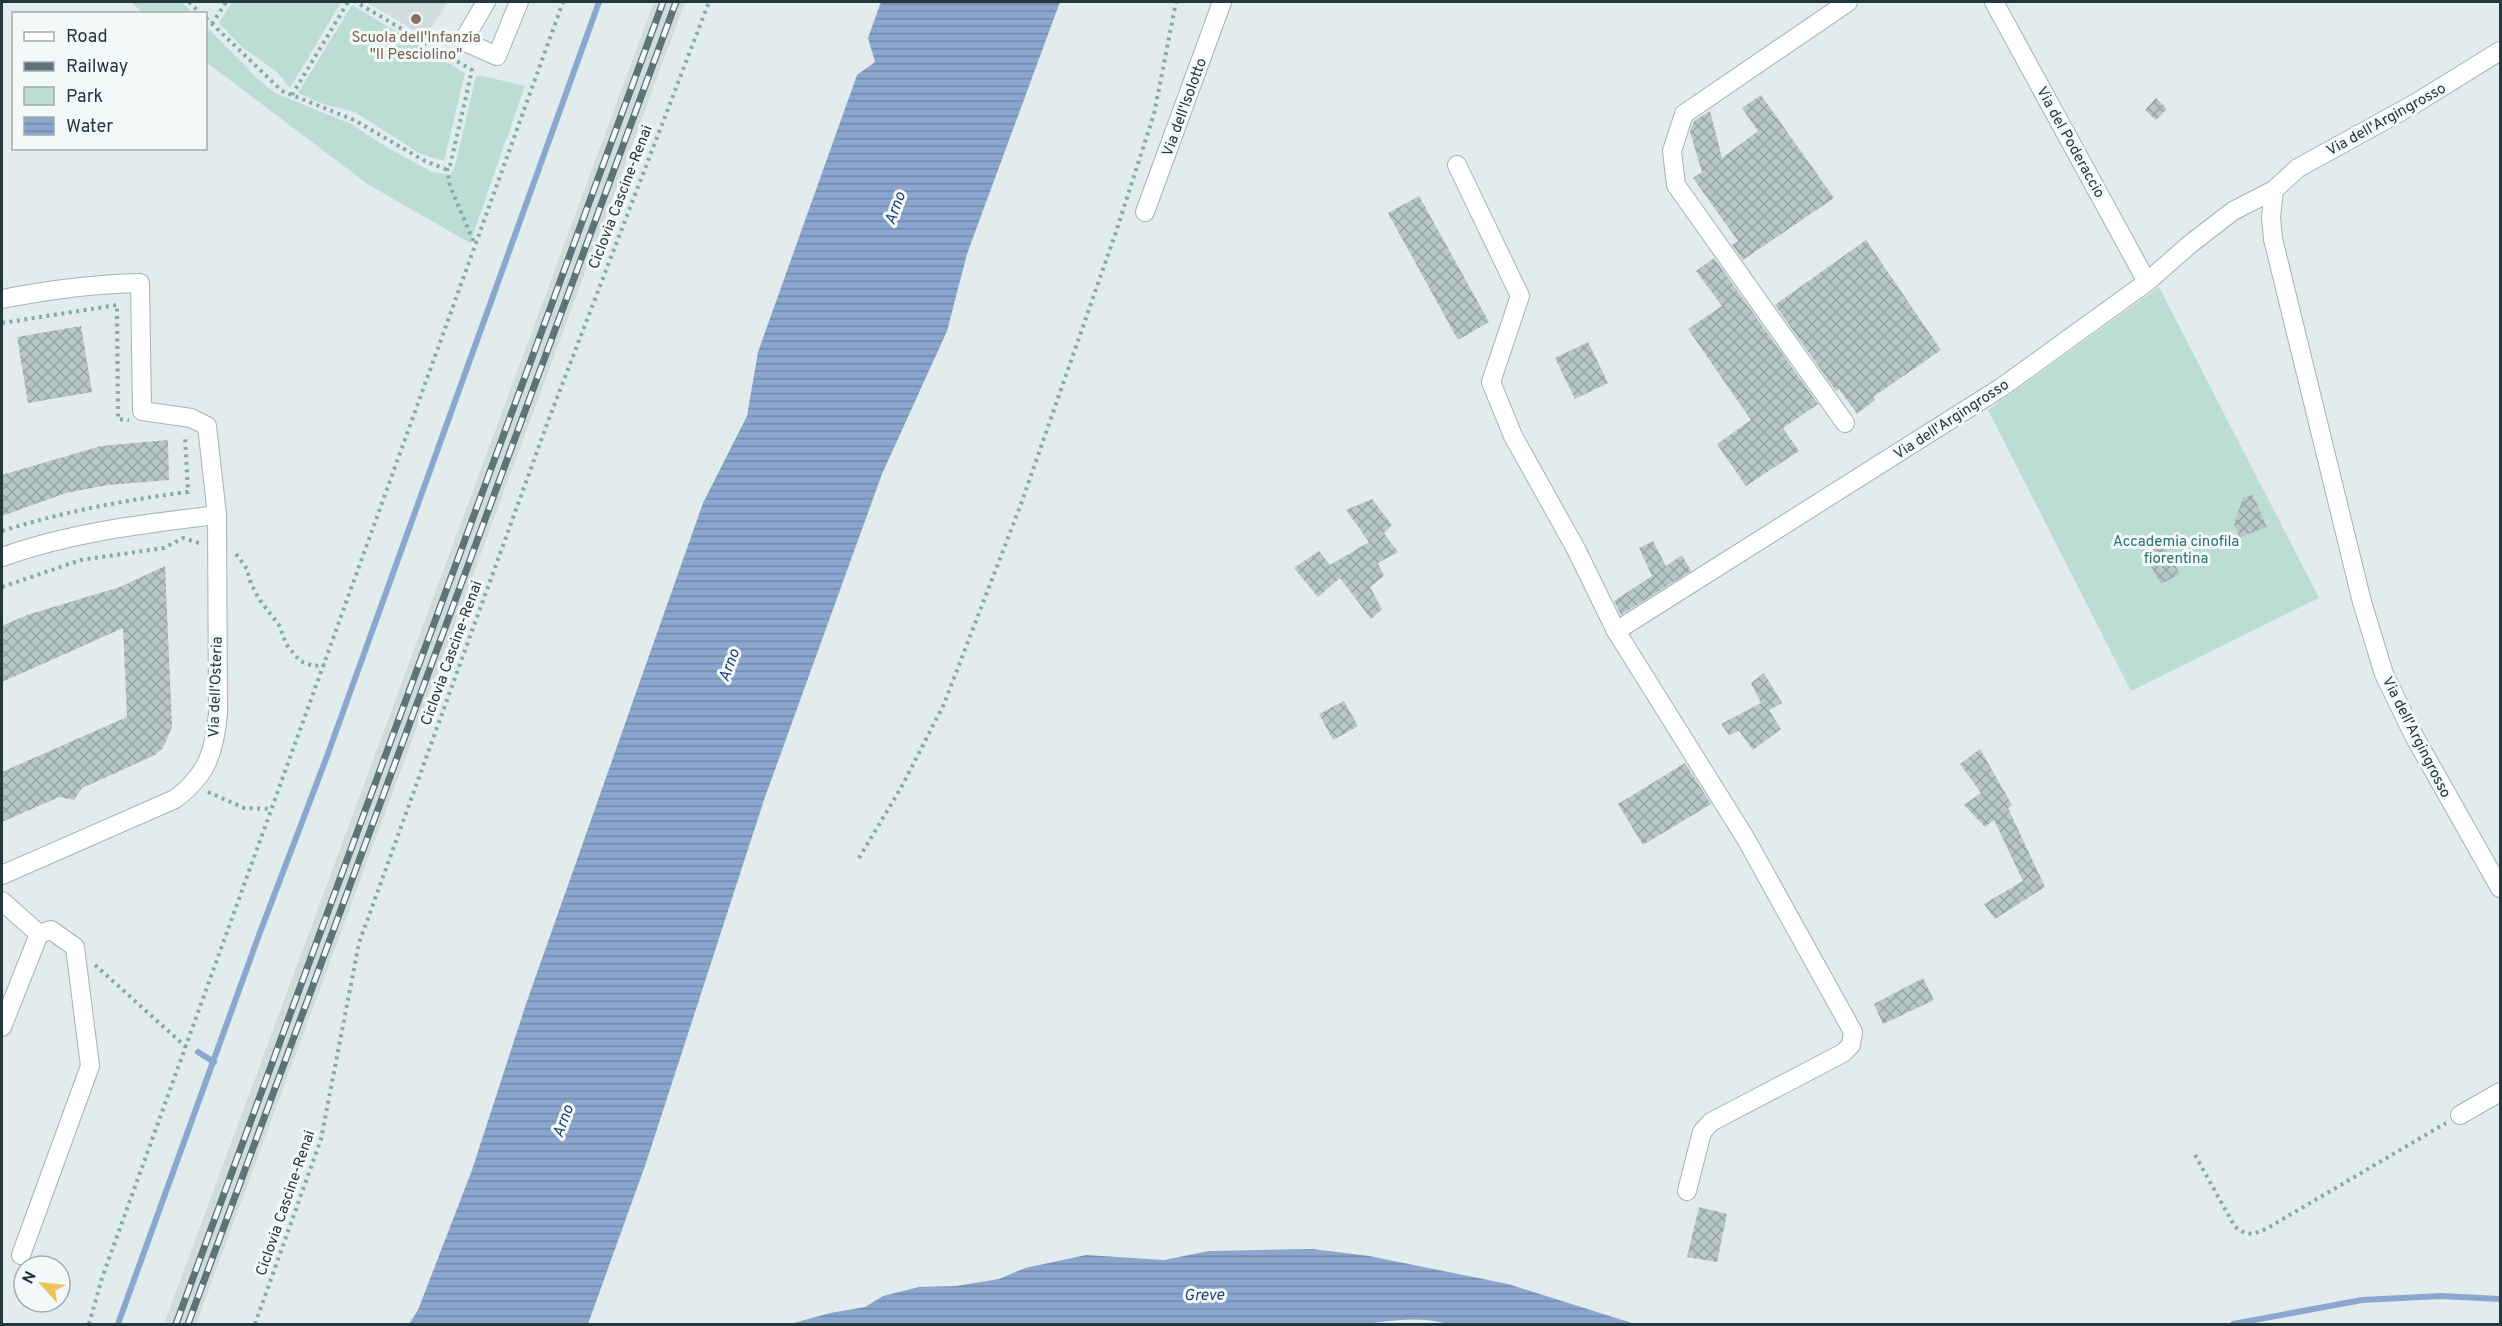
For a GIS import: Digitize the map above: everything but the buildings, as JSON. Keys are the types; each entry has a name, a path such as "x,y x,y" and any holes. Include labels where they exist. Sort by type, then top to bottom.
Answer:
{"street":[{"path":"486,2 463,41 497,56 519,2"},
{"name":"Via dell'Isolotto","path":"1145,212 1222,2"},
{"path":"1845,423 1676,185 1672,151 1684,114 1848,2"},
{"name":"Via del Poderaccio","path":"1994,2 2147,282"},
{"name":"Via dell'Argingrosso","path":"1616,631 2002,387 2147,282 2233,211 2274,190 2298,168 2416,103 2500,51"},
{"path":"1456,165 1520,296 1491,382 1513,436 1576,549 1616,631 1746,838 1853,1032 1851,1045 1843,1053 1711,1122 1702,1132 1687,1191"},
{"name":"Via dell'Argingrosso","path":"2274,190 2271,217 2273,239 2362,602 2384,674 2414,736 2500,888"},
{"name":"Via dell'Osteria","path":"2,298 101,284 140,283 142,411 191,418 207,426 217,515 210,543 218,714 216,737 206,765 189,788 175,799 2,875"},
{"path":"2,557 36,545 92,532 217,515"},
{"path":"2,901 39,934"},
{"path":"2,1027 39,934 51,930 75,947 90,1066 21,1254"},
{"path":"2460,1115 2500,1092"}],"path":[{"path":"212,24 226,2"},
{"path":"292,96 348,2"},
{"path":"356,2 472,70 450,166 447,168 450,186 476,246"},
{"path":"88,1324 102,1278 563,2"},
{"name":"Ciclovia Cascine-Renai","path":"255,1324 321,1139 359,943 546,424 709,2"},
{"path":"859,858 902,786 944,704 1021,504 1116,232 1154,114 1176,2"},
{"path":"207,19 282,91 354,120 423,160 447,168"},
{"path":"2,324 117,305 118,419 129,420"},
{"path":"2,531 54,515 121,500 188,492 185,436 181,431"},
{"path":"2,587 81,560 164,549 183,538 229,547 248,568 251,584 259,599 279,625 286,644 300,661 313,666 325,665"},
{"path":"189,788 209,792 244,808 272,809"},
{"path":"75,947 186,1047"},
{"path":"2195,1155 2235,1227 2245,1233 2253,1234 2325,1196 2460,1115"}],"shaded area":[{"name":"Scuola dell'Infanzia \"Il Pesciolino\"","path":"366,2 448,2 425,37"},
{"path":"654,2 685,2 196,1324 164,1324"}],"green space":[{"path":"131,2 182,2 192,12 142,12"},
{"path":"232,2 341,2 290,88 277,72 242,47 219,23"},
{"path":"352,5 465,73 444,161 421,154 355,112 323,104 298,93"},
{"path":"207,27 261,82 275,93 351,124 432,172 450,175 455,166 476,76 525,86 470,243 369,185 207,63"},
{"name":"Accademia cinofila fiorentina","path":"2159,287 2319,598 2131,691 1988,410"}],"water":[{"name":"Arno","path":"881,2 1060,2 967,254 947,331 882,474 764,800 646,1163 588,1324 409,1324 418,1310 472,1170 526,1004 703,503 747,416 758,352 857,75 875,62 868,38"},
{"name":"Greve","path":"1313,1249 1369,1256 1508,1284 1635,1324 1448,1324 1417,1319 1365,1324 790,1324 830,1313 865,1307 883,1296 919,1287 956,1286 999,1279 1025,1268 1086,1255 1164,1260 1209,1251"}],"waterway":[{"path":"118,1324 259,935 326,759 599,2"},
{"path":"198,1052 214,1062"},
{"path":"2233,1324 2362,1300 2441,1296 2500,1299"}],"railway":[{"path":"176,1324 663,2"},
{"path":"188,1324 676,2"}],"place":[{"name":"Scuola dell'Infanzia \"Il Pesciolino\"","path":"416,19"}]}
